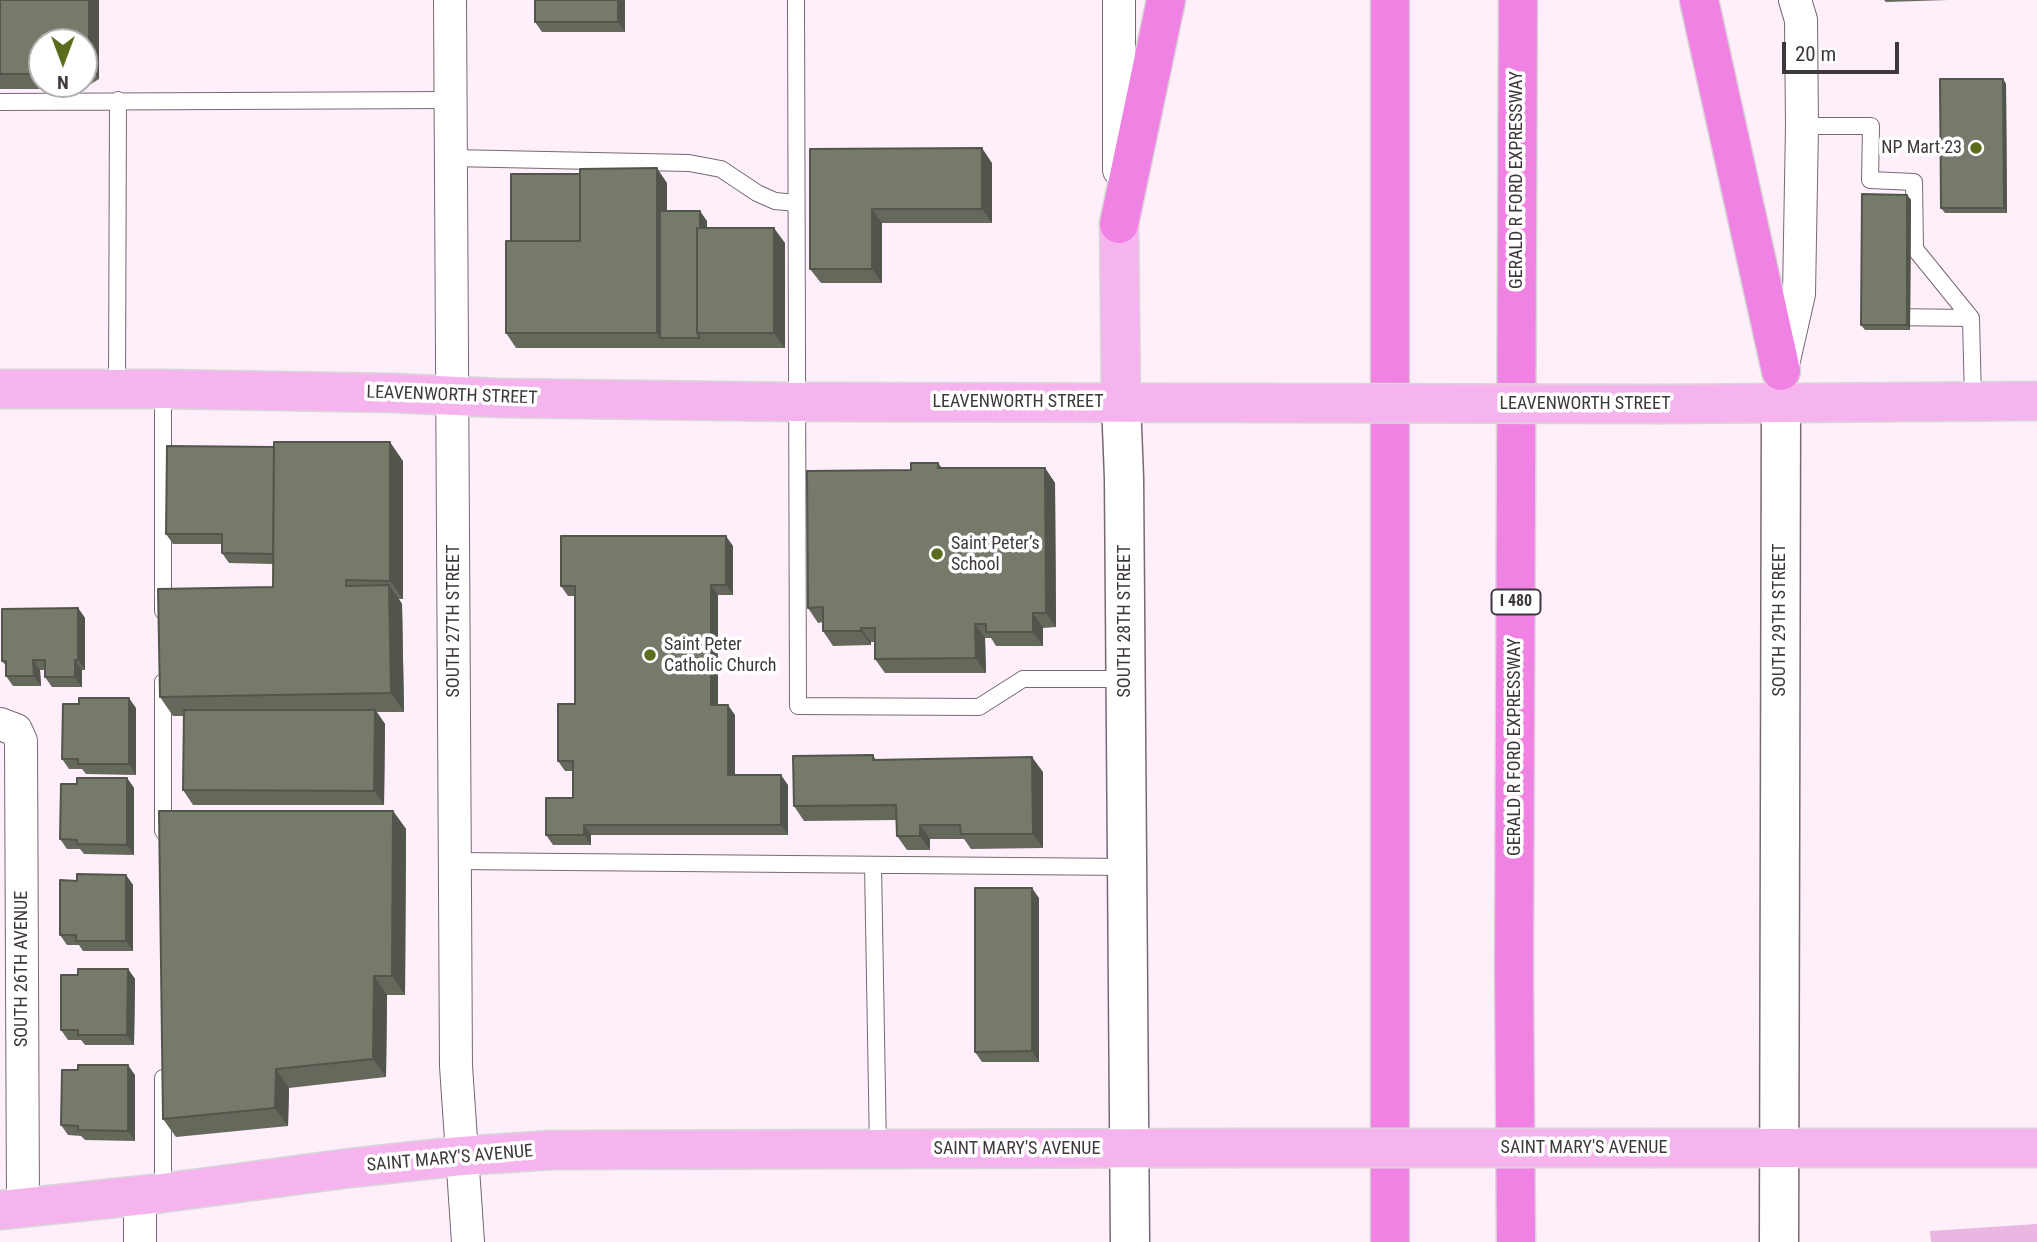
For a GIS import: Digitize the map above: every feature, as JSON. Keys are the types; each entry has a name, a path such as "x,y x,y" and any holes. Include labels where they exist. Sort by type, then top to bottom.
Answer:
{"highway":[{"path":"1119,224 1166,0"},
{"path":"1390,0 1390,1242"},
{"name":"GERALD R FORD EXPRESSWAY","path":"1516,1242 1514,953 1518,0"},
{"path":"1699,0 1781,387"},
{"path":"1516,1204 1530,1242"}],"main road":[{"name":"SOUTH 28TH STREET","path":"1119,224 1130,1242"},
{"name":"LEAVENWORTH STREET","path":"0,389 117,388 797,402 1661,404 1781,387 1973,401 2037,401"},
{"name":"SOUTH 29TH STREET","path":"1779,1242 1781,387"},
{"name":"SAINT MARY'S AVENUE","path":"12,1209 350,1168 461,1156 552,1150 2037,1148"}],"street":[{"name":"SOUTH 27TH STREET","path":"450,0 456,1066 468,1242"},
{"name":"SOUTH 28TH STREET","path":"1119,0 1119,224"},
{"name":"SOUTH 29TH STREET","path":"1781,387 1799,295 1801,20 1795,0"},
{"name":"SOUTH 26TH AVENUE","path":"8,727 21,741 12,1209"},
{"path":"140,1242 151,1194"}],"lane":[{"path":"796,0 798,706 979,707 1023,679 1126,679"},
{"path":"117,388 118,100"},
{"path":"0,102 451,100"},
{"path":"1802,125 1871,125 1870,187 1914,182 1915,249 1971,318 1973,401"},
{"path":"451,158 689,163 721,169 775,201 796,202"},
{"path":"1869,317 1971,318"},
{"path":"163,389 163,625"},
{"path":"163,666 163,847"},
{"path":"455,861 1127,867"},
{"path":"873,864 878,1149"},
{"path":"151,1194 163,1069"}],"shaded area":[{"path":"2037,1224 2037,1242 1931,1242 1930,1231"}],"building":[{"path":"0,0 89,0 89,28 28,28 28,74 0,74"},
{"path":"535,0 618,0 618,22 535,22"},
{"name":"NP Mart 23","path":"1940,79 2003,79 2004,208 1941,208"},
{"path":"982,148 982,209 872,209 872,269 810,269 810,149"},
{"path":"657,168 657,333 506,333 506,241 580,241 580,169"},
{"path":"511,174 580,174 580,241 511,241"},
{"path":"1862,194 1907,195 1907,325 1861,325"},
{"path":"660,211 700,211 700,228 697,228 697,333 700,338 660,338"},
{"path":"697,228 774,228 774,333 697,333"},
{"path":"274,442 390,442 390,581 346,580 346,586 389,585 391,693 160,697 158,589 273,587"},
{"path":"167,446 274,447 273,554 222,553 222,534 166,534"},
{"name":"Saint Peter’s School","path":"911,463 938,463 938,468 1045,468 1046,613 1033,613 1033,632 986,632 986,624 975,624 976,658 875,659 875,628 861,628 861,631 823,631 823,607 808,608 807,471 911,470"},
{"name":"Saint Peter Catholic Church","path":"561,536 726,536 726,585 711,585 711,705 728,705 728,775 781,775 781,825 584,825 584,835 546,835 546,798 573,798 573,761 558,761 558,704 575,704 575,586 561,586"},
{"path":"78,608 78,660 75,660 75,677 45,677 45,660 33,660 34,676 6,676 6,661 2,661 2,609"},
{"path":"79,698 129,698 129,764 78,764 78,759 62,759 63,704 79,704"},
{"path":"184,710 375,710 374,791 183,790"},
{"path":"873,755 873,760 1032,757 1033,834 961,834 960,825 920,825 920,836 897,836 896,805 794,806 793,756"},
{"path":"77,778 127,778 127,845 77,844 77,840 60,839 61,784 77,784"},
{"path":"159,811 393,811 392,976 374,976 373,1059 276,1069 275,1108 163,1119"},
{"path":"77,874 126,875 126,941 76,941 76,935 60,935 60,880 77,881"},
{"path":"975,888 1032,888 1032,1051 975,1052"},
{"path":"78,969 128,969 127,1035 78,1035 78,1030 61,1030 61,975 78,975"},
{"path":"78,1065 128,1065 128,1131 78,1130 78,1126 61,1125 62,1070 78,1070"}],"place":[{"name":"NP Mart 23","path":"1976,148"},
{"name":"Saint Peter’s School","path":"937,554"},
{"name":"Saint Peter Catholic Church","path":"650,655"}]}
